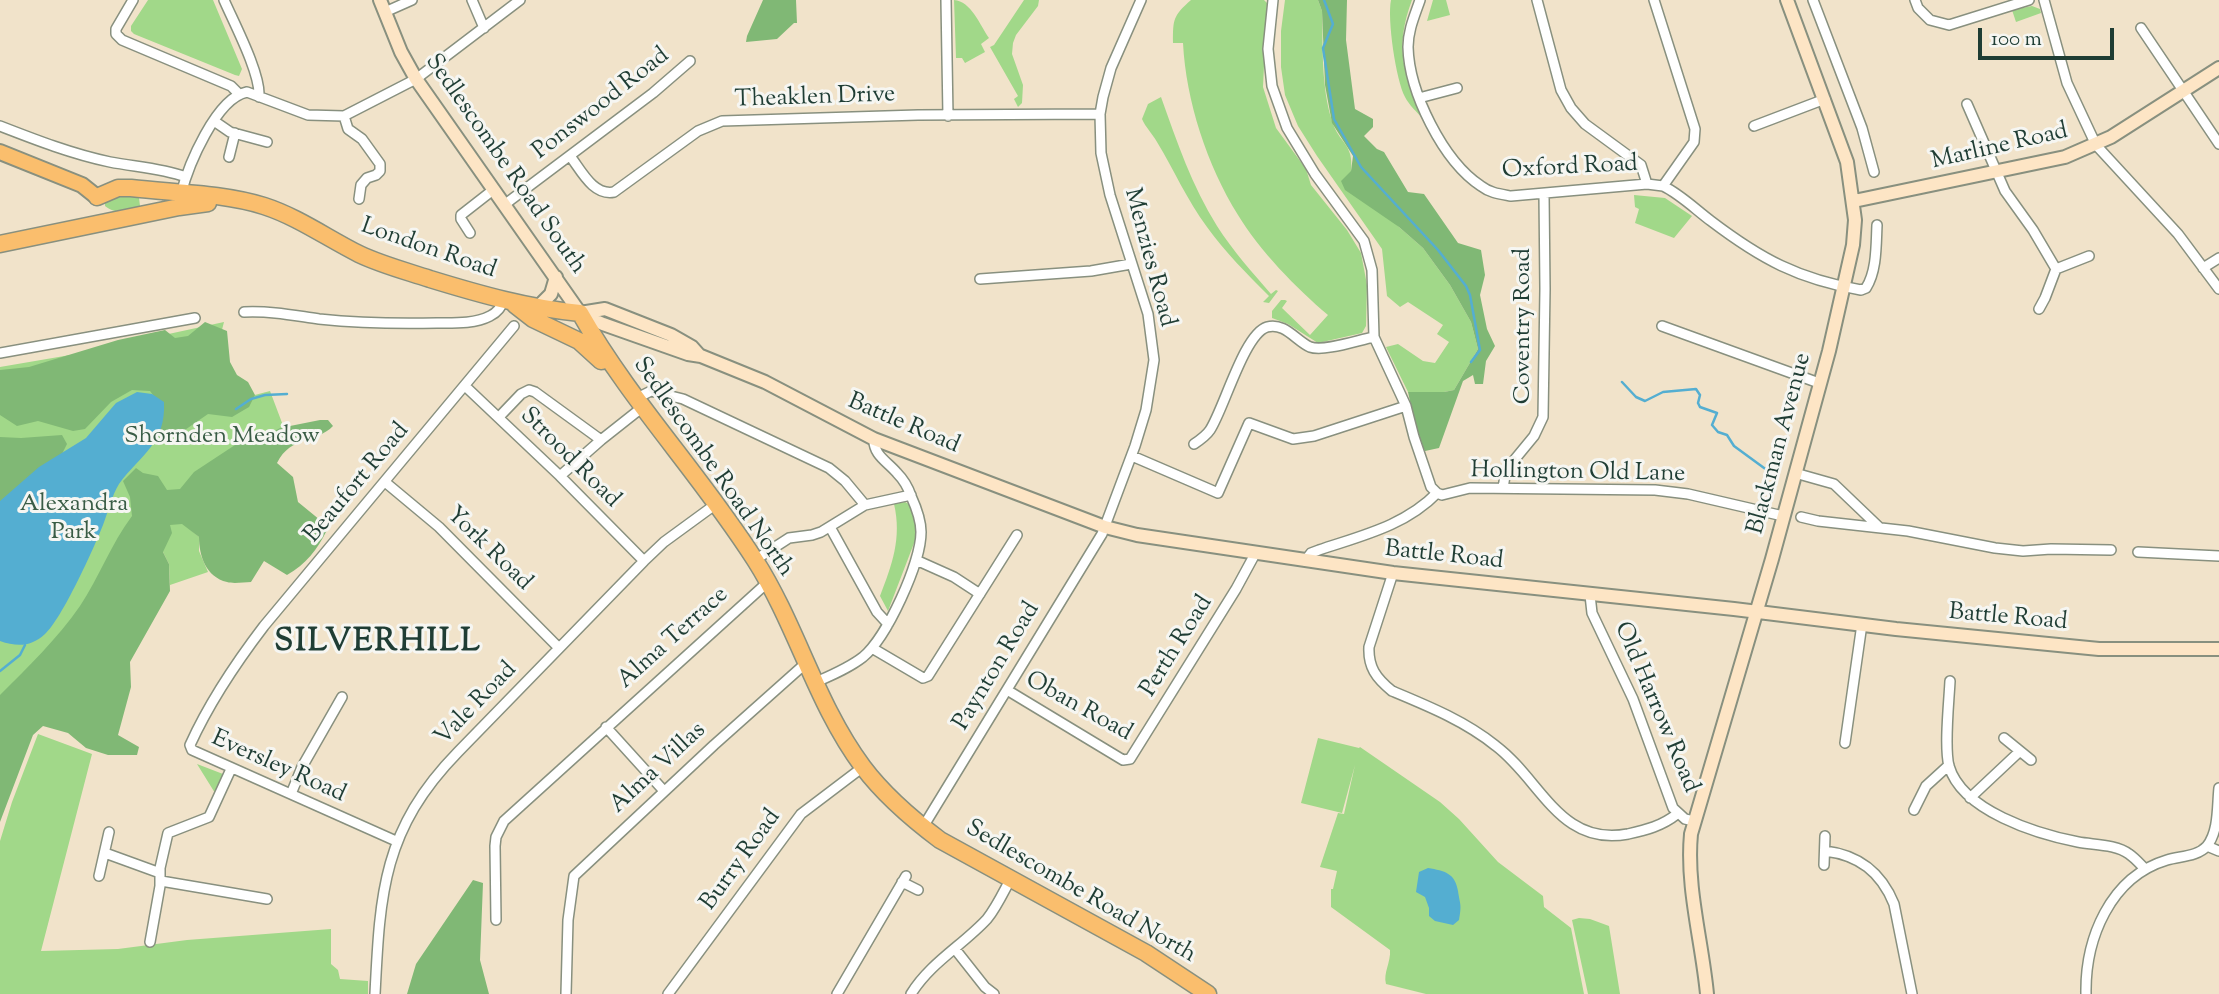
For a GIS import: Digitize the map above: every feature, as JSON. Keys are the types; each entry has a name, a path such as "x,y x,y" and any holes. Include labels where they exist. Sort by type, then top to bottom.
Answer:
{"highway":[{"name":"London Road","path":"97,197 118,188 180,200 228,199 263,206 383,264 508,302 580,313"},
{"path":"97,197 102,210 124,219"},
{"path":"77,228 89,218 97,197"},
{"name":"London Road","path":"0,244 124,219 180,200"},
{"path":"508,302 533,319 579,341 615,370"},
{"name":"Sedlescombe Road North","path":"580,313 615,370 755,560 836,724 863,767 881,788 940,840 1146,953 1208,994"}],"main road":[{"path":"0,152 82,185 97,197"}],"street":[{"path":"133,0 116,29 116,34 122,40 231,86 239,94"},
{"path":"224,0 256,75 259,97"},
{"path":"382,6 412,0"},
{"path":"472,0 484,28"},
{"path":"180,200 197,149 214,121 239,94 247,92 308,115 344,116 416,79 520,0"},
{"path":"946,0 948,116"},
{"name":"Menzies Road","path":"1105,527 1146,410 1154,360 1148,314 1110,195 1101,153 1100,114 1111,68 1140,0"},
{"path":"1273,0 1268,49 1272,86 1287,128 1315,174 1364,242 1372,270 1374,337 1406,406 1431,486 1437,493"},
{"name":"Oxford Road","path":"1420,0 1409,34 1410,71 1419,98 1444,146 1458,165 1481,187 1511,196 1647,184 1663,186 1756,254 1797,274 1844,287"},
{"path":"1538,0 1561,90 1571,108 1585,124 1641,165 1647,184"},
{"path":"1654,0 1695,130 1694,142 1663,186"},
{"name":"Blackman Avenue","path":"1694,821 1795,473 1853,245 1854,201 1847,162 1787,0"},
{"path":"1813,0 1862,128 1874,172"},
{"path":"1915,0 1918,8 1930,20 1949,25 2029,0"},
{"path":"2044,0 2067,83 2096,145 2178,234 2219,289"},
{"name":"Sedlescombe Road South","path":"382,6 401,52 416,79 580,313"},
{"path":"2141,28 2219,144"},
{"name":"Ponswood Road","path":"504,205 653,93 690,61"},
{"name":"Marline Road","path":"1854,201 2065,157 2124,130 2219,68"},
{"path":"1419,98 1457,88"},
{"path":"1754,126 1825,99"},
{"path":"1967,104 2005,191 2056,269"},
{"name":"Theaklen Drive","path":"570,156 593,187 609,193 698,131 722,121 1100,114"},
{"path":"344,116 348,129 362,139 380,164 380,171 361,185 359,199"},
{"path":"214,121 225,130 267,142"},
{"path":"0,126 80,154 170,171 186,177"},
{"path":"229,157 235,133"},
{"path":"470,233 461,215 493,190"},
{"name":"Coventry Road","path":"1503,488 1506,470 1534,436 1543,416 1544,194"},
{"path":"1844,287 1861,290 1869,283 1877,225"},
{"path":"2039,309 2056,269 2089,256"},
{"path":"2203,268 2219,258"},
{"path":"979,279 1091,271 1131,264"},
{"path":"537,308 551,294 556,277"},
{"path":"244,312 277,312 318,319 404,324 447,323 477,321 489,317 508,302"},
{"name":"Battle Road","path":"580,313 603,324 688,355 701,356 765,382 874,439 1121,532 1393,573 1590,595 2099,649 2219,649"},
{"path":"0,353 195,318"},
{"name":"Beaufort Road","path":"232,668 514,326"},
{"path":"1662,326 1819,383"},
{"path":"1194,444 1210,431 1245,353 1254,337 1265,328 1283,328 1311,347 1321,349 1374,337"},
{"name":"Strood Road","path":"466,386 644,561"},
{"path":"499,417 521,394 529,390 601,440"},
{"path":"560,476 651,391 664,393 709,410 829,468 845,481 866,505"},
{"path":"1132,456 1218,493 1249,423 1293,439 1314,436 1406,406"},
{"path":"816,682 846,668 872,648 888,624 916,560 921,528 918,513 898,474 876,452 874,439"},
{"path":"1795,473 1834,484 1880,528"},
{"name":"York Road","path":"385,482 439,527 559,648"},
{"name":"Hollington Old Lane","path":"1305,561 1311,553 1318,550 1390,525 1428,502 1437,493 1442,495 1470,488 1655,490 1688,494 1783,516"},
{"path":"755,560 789,538 812,535 866,505 911,495"},
{"name":"Vale Road","path":"375,994 386,875 397,841 419,801 444,766 644,561 664,542 716,504"},
{"path":"1801,517 2023,551 2111,550"},
{"path":"830,527 877,612 888,624"},
{"name":"Paynton Road","path":"923,827 1105,527"},
{"path":"872,648 923,678 928,676 1017,535"},
{"path":"2138,552 2219,556"},
{"name":"Perth Road","path":"1130,759 1255,554"},
{"path":"916,560 954,577 980,594"},
{"path":"1393,573 1369,647 1368,658 1372,670 1381,682 1392,691 1475,730 1517,764 1564,819 1581,829 1598,836 1616,836 1659,826 1677,814"},
{"name":"Alma Terrace","path":"496,920 495,845 499,829 510,814 768,582"},
{"name":"Old Harrow Road","path":"1590,595 1592,613 1633,699 1669,799 1677,814 1694,821 1690,845 1690,875 1707,994"},
{"path":"1845,743 1863,624"},
{"name":"Alma Villas","path":"566,994 568,920 574,876 806,663"},
{"name":"Eversley Road","path":"232,668 205,712 190,745 192,750 397,841"},
{"path":"1950,681 1949,765 1957,783 1970,798 1987,809 2039,832 2127,852 2145,869"},
{"name":"Oban Road","path":"1007,690 1123,760 1130,759"},
{"path":"291,794 302,767 342,698"},
{"path":"606,727 664,791"},
{"path":"2004,738 2031,760"},
{"path":"1970,798 2020,752"},
{"path":"1914,810 1926,786 1949,765"},
{"name":"Burry Road","path":"668,994 801,814 863,767"},
{"path":"150,942 168,833 209,817 231,769"},
{"path":"2086,994 2088,955 2103,915 2119,891 2145,869 2167,860 2197,853 2207,846 2214,832 2219,788"},
{"path":"99,876 110,832"},
{"path":"1824,865 1825,836"},
{"path":"2207,846 2219,851"},
{"path":"1825,851 1861,861 1881,879 1888,890 1894,904 1912,994"},
{"path":"105,853 160,877 267,899"},
{"path":"837,994 904,879 918,890"},
{"path":"911,994 934,966 989,917 1010,880"},
{"path":"955,949 985,987 994,994"}],"green space":[{"path":"148,0 213,0 242,69 239,76 134,34 131,26"},
{"path":"763,0 796,0 797,23 777,39 746,42 747,36"},
{"path":"954,0 970,9 989,38 981,44 985,52 965,63 962,58 956,58"},
{"path":"1024,0 1039,0 1038,6 1013,43 1012,54 1023,85 1022,103 1018,107 1014,99 1018,96 990,47"},
{"path":"1191,0 1264,0 1267,3 1263,87 1276,128 1306,169 1311,185 1347,230 1361,253 1367,285 1366,326 1362,333 1318,343 1288,324 1272,318 1272,311 1281,300 1285,300 1287,301 1282,308 1310,335 1328,315 1291,281 1257,242 1238,215 1217,175 1200,132 1188,87 1183,43 1173,43 1175,18"},
{"path":"1285,0 1318,0 1322,11 1323,66 1328,108 1335,129 1348,149 1351,171 1399,227 1423,248 1450,285 1471,322 1478,349 1454,390 1408,392 1386,347 1398,344 1423,361 1435,363 1449,342 1437,334 1443,325 1408,302 1400,307 1387,296 1382,249 1298,126 1285,95 1281,67 1281,31"},
{"path":"1318,0 1347,0 1346,40 1355,109 1373,119 1373,127 1364,136 1384,152 1408,192 1424,194 1458,243 1481,250 1485,275 1480,295 1487,329 1495,346 1486,361 1483,384 1475,384 1473,375 1463,381 1439,448 1425,451 1418,439 1408,392 1454,390 1478,349 1471,322 1450,285 1423,248 1399,227 1345,190 1341,181 1351,171 1353,156 1332,123 1325,85 1322,11"},
{"path":"1391,0 1412,0 1403,33 1404,61 1406,74 1423,119 1407,100 1398,77 1391,35"},
{"path":"1433,0 1446,0 1450,15 1427,21"},
{"path":"2032,6 2040,9 2041,13 2016,22 2012,10"},
{"path":"1161,97 1179,147 1217,226 1271,294 1278,291 1269,303 1263,302 1269,296 1229,254 1200,217 1142,119 1148,104"},
{"path":"112,195 137,195 140,206 132,211 112,210 105,206 105,202"},
{"path":"1634,195 1665,198 1692,216 1674,238 1635,223 1639,209 1635,207"},
{"path":"205,322 227,331 230,362 237,375 248,382 255,395 249,407 232,417 208,414 166,443 158,445 150,440 160,404 150,391 132,390 111,402 85,429 73,431 38,421 17,426 0,415 0,370 29,367 118,340 165,330 175,338 188,336"},
{"name":"Alexandra Park","path":"224,322 215,357 232,401 270,391 287,436 192,531 199,537 199,551 208,572 170,585 169,564 163,552 0,699 0,367 76,354"},
{"path":"328,420 333,426 289,448 277,463 293,477 298,502 320,520 327,530 315,550 287,575 264,561 251,582 230,583 209,571 202,558 199,537 182,524 170,525 172,533 163,552 169,564 170,591 130,662 131,687 118,735 139,747 137,755 108,755 86,748 68,733 43,726 33,735 0,822 0,695 52,641 87,595 132,516 130,497 123,481 136,468 143,473 158,476 167,490 180,489 194,472 235,445 266,436 280,428"},
{"path":"62,435 67,444 57,464 0,508 0,437"},
{"path":"894,504 909,504 916,522 916,538 888,611 880,596 892,562 896,540"},
{"path":"38,734 92,754 41,951 118,949 187,940 331,929 331,964 338,970 340,979 368,981 368,994 0,994 0,841"},
{"path":"1318,738 1360,747 1440,802 1498,862 1543,896 1544,907 1571,928 1584,994 1426,994 1386,984 1390,950 1331,907 1331,889 1337,871 1320,867 1338,813 1344,814 1355,765 1342,813 1301,803"},
{"path":"197,764 223,774 215,793"},
{"path":"473,880 483,883 480,960 489,994 407,994 416,964"},
{"path":"1579,918 1609,926 1620,994 1588,994 1572,920"}],"water":[{"path":"137,392 152,394 164,402 161,428 150,448 119,484 99,536 68,599 52,626 40,638 24,645 0,641 0,501 39,467 86,438 116,403"},
{"path":"1428,868 1448,874 1457,885 1460,911 1459,920 1453,925 1435,921 1429,916 1425,897 1416,892 1419,872"}],"waterway":[{"path":"1324,0 1333,24 1323,48 1334,119 1361,167 1438,250 1466,286 1480,350 1471,362"},
{"path":"1622,382 1636,397 1645,401 1663,392 1696,389 1700,395 1700,407 1717,413 1712,425 1718,432 1727,435 1734,446 1775,476"},
{"path":"236,409 251,399 287,394"},
{"path":"0,671 20,655 25,645"}],"district":[{"name":"SILVERHILL","path":"378,645"}],"park label":[{"name":"Shornden Meadow","path":"222,438"}]}
